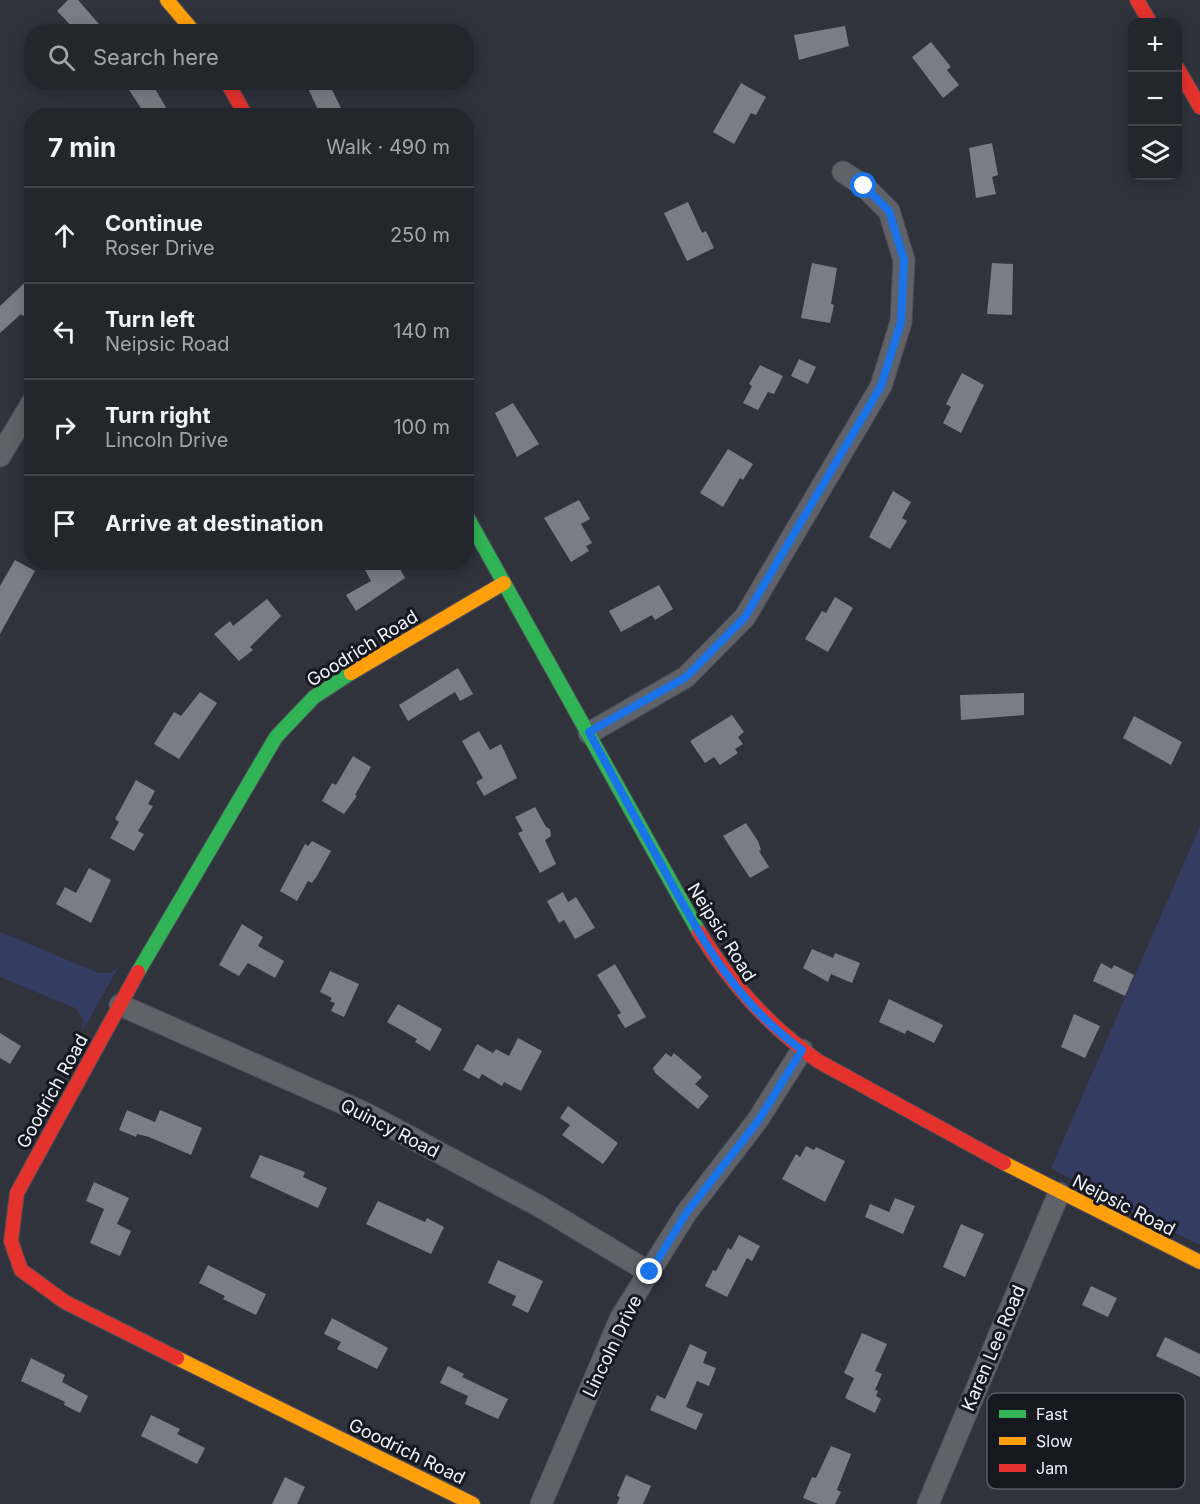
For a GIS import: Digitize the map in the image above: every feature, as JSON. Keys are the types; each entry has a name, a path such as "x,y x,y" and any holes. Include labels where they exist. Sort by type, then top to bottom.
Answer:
{"main road":[{"path":"167,0 187,24"},
{"path":"1137,0 1148,18"},
{"path":"1180,72 1200,107"},
{"path":"231,90 242,108"},
{"name":"Neipsic Road","path":"474,529 589,732 692,921 723,972 743,999 802,1050 1059,1193 1200,1262"},
{"name":"Goodrich Road","path":"473,1504 64,1302 21,1270 11,1241 17,1192 166,922 276,737 314,698 383,652 504,583"}],"street":[{"path":"589,732 686,677 745,617 881,386 901,322 904,260 889,211 864,186 843,172"},
{"path":"0,456 24,416"},
{"name":"Quincy Road","path":"120,1005 367,1114 539,1206 650,1272"},
{"name":"Lincoln Drive","path":"541,1504 621,1317 687,1212 758,1121 802,1050"},
{"name":"Karen Lee Road","path":"928,1504 1059,1193"}],"shaded area":[{"path":"1200,826 1200,1245 1125,1209 1051,1168"},
{"path":"0,932 99,973 110,973 119,966 82,1032 83,1018 75,1008 0,977"}],"building":[{"path":"68,0 78,0 99,24 69,24 57,11"},
{"path":"845,26 849,46 799,60 794,35"},
{"path":"931,42 951,67 947,70 959,85 943,98 912,57"},
{"path":"741,83 766,97 756,115 751,113 734,144 713,132"},
{"path":"129,90 156,90 166,108 141,108"},
{"path":"309,90 332,90 341,108 317,108"},
{"path":"992,143 998,175 992,177 996,194 976,198 969,148"},
{"path":"688,202 702,233 706,231 714,248 687,261 664,213"},
{"path":"812,263 837,268 830,323 801,318"},
{"path":"992,263 1013,264 1012,315 987,314"},
{"path":"24,284 24,315 21,314 0,333 0,306"},
{"path":"799,359 816,367 808,384 791,376"},
{"path":"760,365 783,376 774,394 768,392 758,410 743,403 752,386 749,384"},
{"path":"962,373 984,385 961,433 943,423 951,407 946,404"},
{"path":"513,403 539,444 517,457 495,413"},
{"path":"728,449 753,464 743,480 740,478 723,507 700,493"},
{"path":"893,491 911,502 902,518 907,521 890,549 869,537"},
{"path":"579,500 590,519 581,524 592,543 586,546 589,551 571,562 544,518"},
{"path":"15,560 24,565 24,570 35,571 0,634 0,586"},
{"path":"365,570 400,570 405,578 356,611 346,595 371,581"},
{"path":"659,585 673,609 655,620 652,615 621,632 609,611"},
{"path":"835,597 853,608 828,652 805,639 822,611 826,613"},
{"path":"267,599 281,616 250,647 253,650 239,661 214,634 230,621 233,626"},
{"path":"458,668 473,694 460,701 455,692 408,721 399,705"},
{"path":"200,692 217,703 179,759 154,744 174,712 181,716"},
{"path":"1024,693 1024,715 961,720 960,695"},
{"path":"732,715 744,732 738,737 743,744 735,749 738,753 720,765 714,757 705,763 690,741"},
{"path":"1134,716 1182,742 1171,765 1123,738"},
{"path":"479,731 490,750 501,744 517,778 484,796 476,782 483,778 462,741"},
{"path":"353,756 371,767 355,795 357,796 344,814 322,801 332,783 336,785"},
{"path":"136,780 155,791 148,804 153,806 138,831 144,834 134,851 110,838 119,822 115,819"},
{"path":"535,807 546,827 550,829 551,836 545,840 556,864 540,873 518,833 523,831 515,817"},
{"path":"746,823 758,841 761,850 759,851 769,867 750,878 723,836"},
{"path":"312,841 331,851 317,876 312,883 308,881 297,901 280,891 305,844 308,846"},
{"path":"89,868 111,880 91,923 56,904 65,887 76,893"},
{"path":"563,892 568,902 576,897 595,928 575,939 564,920 559,923 547,901"},
{"path":"242,924 263,937 258,946 284,961 275,978 248,963 239,976 219,965"},
{"path":"812,949 833,958 835,953 860,963 852,983 831,974 828,982 803,968"},
{"path":"1101,963 1112,969 1114,965 1134,975 1125,996 1093,981"},
{"path":"615,964 646,1017 625,1028 617,1015 621,1013 597,975"},
{"path":"330,971 359,984 344,1017 331,1011 335,1003 330,1001 332,998 320,992"},
{"path":"889,999 943,1025 934,1043 907,1030 905,1034 879,1022"},
{"path":"398,1004 442,1029 430,1051 415,1042 417,1039 387,1022"},
{"path":"1074,1014 1100,1026 1085,1058 1061,1047"},
{"path":"0,1033 21,1046 10,1064 0,1058"},
{"path":"518,1038 542,1051 521,1091 504,1082 502,1086 482,1074 479,1079 463,1070 477,1044 493,1053 496,1049 509,1056"},
{"path":"666,1053 671,1057 674,1053 702,1077 695,1084 709,1096 698,1109 655,1073 653,1068"},
{"path":"568,1106 618,1143 603,1164 562,1135 570,1125 560,1118"},
{"path":"127,1110 155,1122 160,1110 202,1128 191,1155 149,1137 137,1134 136,1137 119,1130"},
{"path":"806,1146 814,1150 816,1147 845,1161 825,1202 782,1179 796,1154 800,1157"},
{"path":"260,1155 305,1172 303,1177 327,1188 318,1208 250,1177"},
{"path":"94,1182 129,1198 117,1224 131,1231 120,1256 90,1243 104,1209 86,1201"},
{"path":"895,1198 915,1206 903,1234 865,1217 870,1204 889,1212"},
{"path":"378,1201 425,1222 427,1218 444,1227 431,1254 366,1224"},
{"path":"961,1224 984,1234 965,1277 943,1267"},
{"path":"739,1235 760,1246 752,1261 747,1258 727,1297 705,1286 713,1270 716,1271 728,1248 731,1250"},
{"path":"498,1260 543,1281 528,1313 512,1305 516,1296 488,1283"},
{"path":"208,1265 266,1294 256,1315 223,1299 225,1296 199,1283"},
{"path":"1091,1286 1117,1298 1108,1317 1082,1305"},
{"path":"332,1318 388,1348 377,1369 337,1349 341,1342 324,1334"},
{"path":"862,1333 887,1344 875,1371 882,1374 875,1390 878,1391 876,1396 881,1399 875,1413 845,1398 854,1378 844,1373"},
{"path":"1165,1337 1200,1354 1200,1377 1156,1356"},
{"path":"690,1344 707,1352 703,1363 716,1368 709,1386 697,1381 686,1407 703,1414 696,1430 650,1410 657,1395 665,1399"},
{"path":"31,1358 65,1375 62,1382 88,1396 80,1413 64,1405 65,1402 21,1381"},
{"path":"448,1366 464,1374 462,1377 508,1399 498,1419 465,1404 468,1396 440,1383"},
{"path":"151,1415 180,1429 177,1434 205,1448 197,1464 141,1436"},
{"path":"831,1446 851,1454 837,1490 841,1492 835,1504 818,1504 803,1498 812,1477 816,1478"},
{"path":"626,1475 651,1486 643,1504 617,1504 620,1497 617,1496"},
{"path":"285,1477 305,1487 297,1504 272,1504"}],"traffic: fast":[{"path":"474,529 699,932"},
{"path":"138,972 276,737 314,697 351,673"}],"traffic: slow":[{"path":"167,0 187,24"},
{"path":"351,673 504,583"},
{"path":"1004,1163 1200,1262"},
{"path":"177,1358 473,1504"}],"traffic: jam":[{"path":"1137,0 1148,18"},
{"path":"1180,72 1200,107"},
{"path":"231,90 242,108"},
{"path":"699,932 724,969 752,1002 783,1033 818,1061 1004,1163"},
{"path":"138,972 17,1193 11,1241 21,1270 65,1302 177,1358"}],"route":[{"path":"650,1272 687,1212 758,1121 802,1050 769,1024 743,999 723,972 692,921 589,732 686,677 745,617 881,386 901,322 904,260 889,211 864,186"}]}
